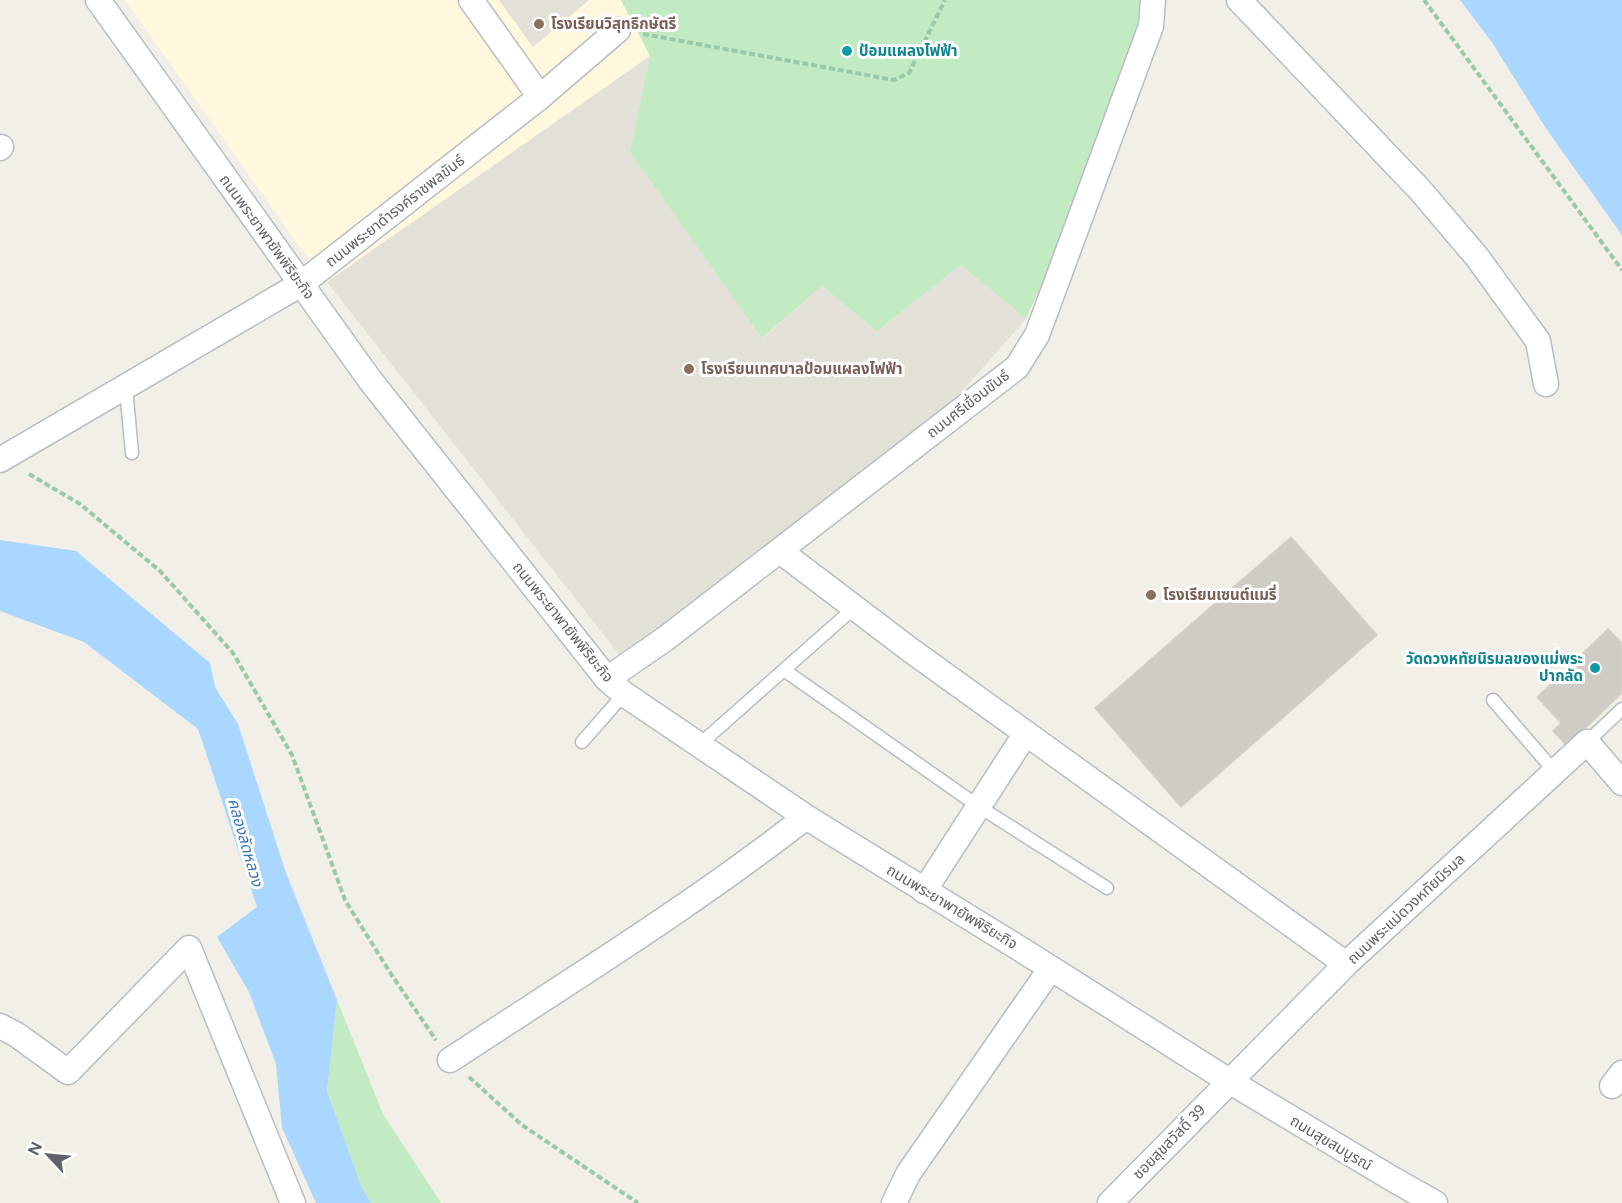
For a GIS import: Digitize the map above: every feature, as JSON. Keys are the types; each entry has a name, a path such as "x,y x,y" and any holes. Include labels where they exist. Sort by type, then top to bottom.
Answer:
{"street":[{"name":"ถนนพระยาพายัพพิริยะกิจ","path":"98,0 370,381 616,687 806,817 1229,1081"},
{"path":"471,0 540,97"},
{"name":"ถนนศรีเขื่อนขันธ์","path":"616,687 665,639 1017,367 1037,335 1151,26 1154,0"},
{"path":"1239,0 1420,190 1477,257 1538,341 1546,384"},
{"name":"ถนนพระยาดำรงค์ราชพลขันธ์","path":"1,458 126,388 301,284 540,97 618,30"},
{"path":"780,551 854,608 1347,964"},
{"path":"924,891 1026,733"},
{"path":"1587,742 1622,783"},
{"name":"ถนนพระแม่ดวงหทัยนิรมล","path":"1229,1081 1347,964 1587,742"},
{"path":"450,1060 635,940 806,817"},
{"path":"0,1026 17,1035 68,1072 189,948 293,1203"},
{"path":"894,1203 908,1174 1051,968"},
{"name":"ซอยสุขสวัสดิ์ 39","path":"1110,1203 1229,1081"},
{"name":"ถนนสุขสมบูรณ์","path":"1229,1081 1435,1203"}],"lane":[{"path":"126,388 132,453"},
{"path":"699,745 854,608"},
{"path":"784,670 978,806 1107,888"},
{"path":"582,742 616,687"},
{"path":"1493,700 1554,772"},
{"path":"1587,742 1622,709"}],"path":[{"path":"618,30 894,80 909,73 945,0"},
{"path":"1424,0 1622,270"},
{"path":"1,458 80,504 160,571 233,653 292,755 345,900 391,974 450,1060 522,1125 638,1203"}],"shaded area":[{"path":"125,0 499,0 533,47 589,0 621,0 650,56 327,282"},
{"name":"โรงเรียนวิสุทธิกษัตรี","path":"499,0 589,0 533,47"},
{"name":"โรงเรียนเทศบาลป้อมแผลงไฟฟ้า","path":"650,56 630,152 763,338 822,286 877,331 961,265 1026,319 954,400 622,658 327,282"}],"green space":[{"path":"621,0 1147,0 1080,198 1026,319 961,265 877,331 822,286 762,338 630,152 650,56"},
{"path":"337,1000 383,1114 441,1203 371,1203 362,1188 327,1091"}],"water":[{"path":"1460,0 1622,0 1622,235 1547,130 1491,41"},
{"name":"คลองลัดหลวง","path":"0,540 76,551 210,663 215,687 238,724 286,873 337,1000 327,1091 362,1188 371,1203 316,1203 282,1128 276,1064 249,992 217,937 257,907 198,729 84,642 0,611"}],"building":[{"path":"1291,537 1377,635 1181,807 1095,708"},
{"name":"วัดดวงหทัยนิรมลของแม่พระ ปากลัด","path":"1608,629 1622,643 1622,693 1567,746 1553,731 1561,723 1537,697"}],"place":[{"name":"โรงเรียนวิสุทธิกษัตรี","path":"539,24"},
{"name":"ป้อมแผลงไฟฟ้า","path":"847,51"},
{"name":"โรงเรียนเทศบาลป้อมแผลงไฟฟ้า","path":"689,369"},
{"name":"โรงเรียนเซนต์แมรี่","path":"1151,595"},
{"name":"วัดดวงหทัยนิรมลของแม่พระ ปากลัด","path":"1595,668"}]}
